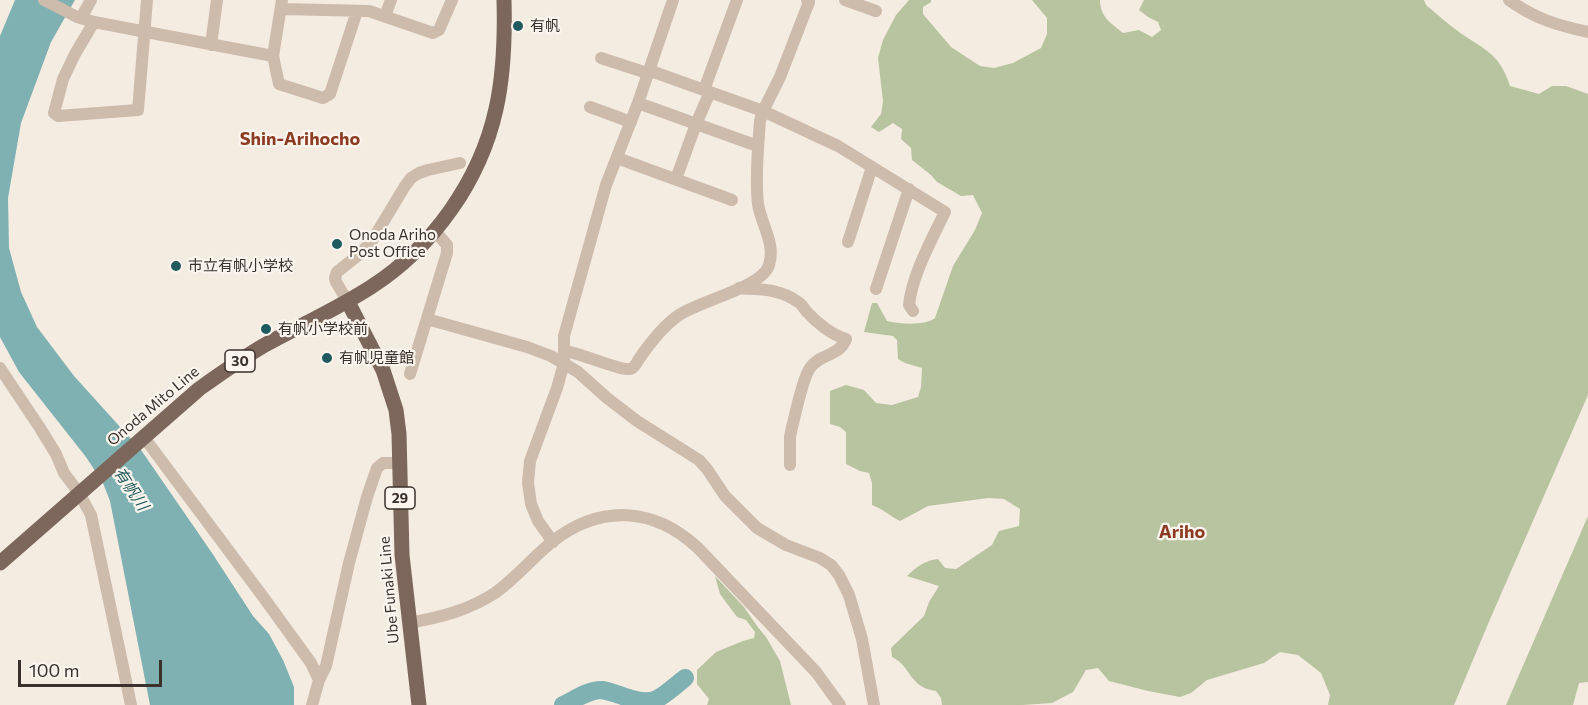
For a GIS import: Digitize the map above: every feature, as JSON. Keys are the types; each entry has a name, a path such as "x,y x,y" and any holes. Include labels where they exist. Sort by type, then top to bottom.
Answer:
{"main road":[{"path":"348,302 409,258 435,231 464,189 481,153 496,109 504,45 504,0"},
{"name":"Onoda Mito Line","path":"0,563 199,389 263,346 348,302"},
{"name":"Ube Funaki Line","path":"348,302 383,370 396,410 399,434 402,555 419,705"}],"street":[{"path":"44,0 84,19 145,33 273,56"},
{"path":"91,0 75,54 63,79 54,113 58,116 138,110 147,0"},
{"path":"211,45 217,0"},
{"path":"385,16 391,0"},
{"path":"357,11 330,94 323,98 279,84 273,56 282,4 369,11 433,33 439,30 452,0"},
{"path":"553,542 533,512 528,494 530,461 557,388 564,357 564,336 571,307 606,185 638,104 672,0"},
{"path":"676,179 737,0"},
{"path":"427,319 551,356 564,357 576,352 622,369 630,369 634,367 648,346 679,315 758,279 769,269 771,259 766,228 760,217 758,201 759,136 763,111 780,77 809,2 807,0"},
{"path":"844,0 876,11"},
{"path":"1509,0 1542,20 1588,32"},
{"path":"601,58 763,111 838,146 945,212 924,255 910,297 909,305 913,311"},
{"path":"638,104 752,144"},
{"path":"590,107 631,122"},
{"path":"617,158 732,200"},
{"path":"348,302 336,282 337,272 361,253 373,239 411,178 419,173 460,163"},
{"path":"848,242 872,167"},
{"path":"876,289 909,189"},
{"path":"410,374 448,249 445,241 435,231"},
{"path":"739,288 774,290 788,296 800,302 809,314 832,333 846,339 840,350 817,360 809,369 790,437 790,465"},
{"path":"564,357 607,398 637,421 699,460 708,469 725,496 757,528 831,565 839,574 849,595 862,639 874,705"},
{"path":"0,369 50,446 64,473 81,491 91,515 131,705"},
{"path":"143,436 311,663 319,680"},
{"path":"312,705 319,680 326,666 349,563 377,468 383,463 399,464"},
{"path":"409,623 446,616 485,599 513,578 553,542 584,523 613,515 647,518 669,526 690,540 816,672 840,705"}],"green space":[{"path":"909,0 931,0 923,7 923,14 951,47 980,66 994,68 1013,63 1041,48 1047,34 1047,18 1032,0 1100,0 1104,15 1123,33 1139,30 1152,37 1161,30 1158,22 1139,10 1144,0 1424,0 1426,5 1451,26 1496,60 1510,86 1539,94 1552,86 1566,86 1588,94 1588,395 1454,705 1328,705 1330,695 1321,673 1298,655 1280,652 1264,663 1207,680 1191,693 1180,697 1109,681 1098,668 1086,670 1073,692 1052,703 942,705 941,698 936,691 921,686 901,663 892,657 891,648 924,616 939,586 907,576 921,564 938,559 945,568 956,569 992,545 999,531 1019,526 1020,509 1004,499 988,498 928,506 900,521 872,505 872,483 869,473 846,464 846,432 830,424 830,391 846,385 864,390 876,403 892,405 918,397 922,368 898,359 897,340 893,336 864,332 872,303 877,303 887,321 919,323 935,318 953,266 975,230 982,213 973,195 961,196 937,182 912,160 911,148 901,139 902,129 893,123 879,132 871,127 881,114 883,101 878,58 883,40 896,15"},
{"path":"1588,516 1588,682 1579,683 1573,705 1506,705"},
{"path":"715,576 744,607 766,637 780,661 791,705 707,705 709,699 697,684 697,670 716,652 754,638 755,632 746,620 737,617 720,594"}],"water":[{"name":"有帆川","path":"15,0 75,0 51,42 21,123 8,198 9,248 21,292 37,327 74,376 141,450 253,616 269,634 294,687 294,705 150,705 110,501 103,483 86,457 19,372 0,337 0,36"}],"waterway":[{"path":"563,705 597,690 609,691 641,701 655,700 685,678"}],"place":[{"name":"有帆","path":"518,26"},
{"name":"Onoda Ariho Post Office","path":"337,244"},
{"name":"市立有帆小学校","path":"176,266"},
{"name":"有帆小学校前","path":"266,329"},
{"name":"有帆児童館","path":"327,358"}],"district":[{"name":"Shin-Arihocho","path":"300,139"},
{"name":"Ariho","path":"1182,532"}]}
